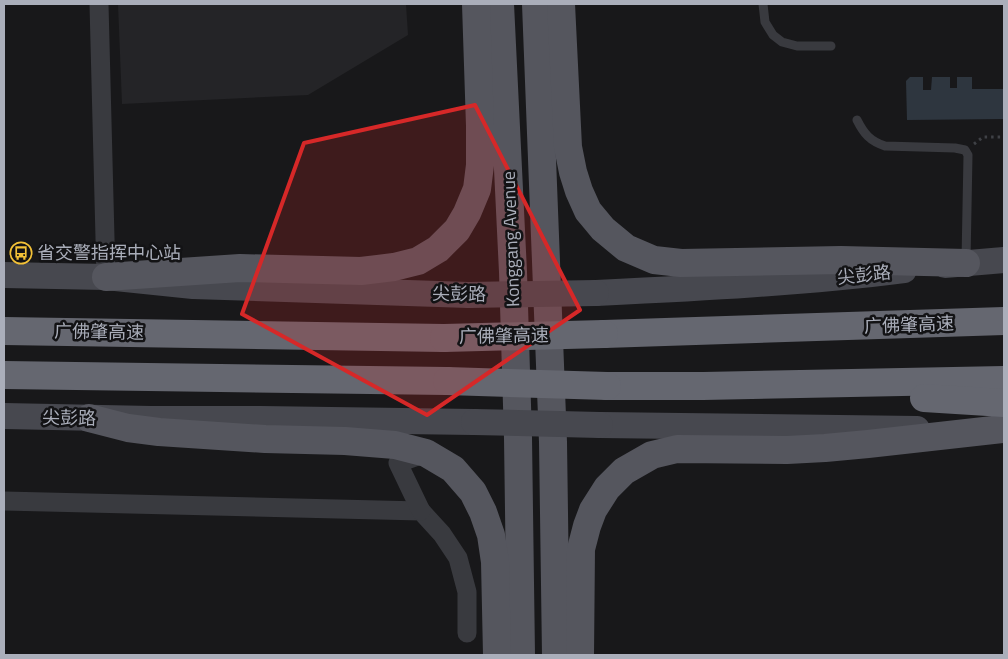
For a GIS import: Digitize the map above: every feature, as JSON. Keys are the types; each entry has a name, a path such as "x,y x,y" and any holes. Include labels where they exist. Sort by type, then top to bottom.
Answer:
{"highway":[{"path":"938,324 1004,306"},
{"name":"广佛肇高速","path":"4,331 444,338 1004,321"},
{"path":"4,375 447,381 607,386 1004,380"},
{"path":"703,386 1004,420"}],"main road":[{"path":"106,277 240,268 362,271 394,267 418,261 438,249 457,230 468,213 477,189 480,165 480,126 476,4"},
{"name":"Konggang Avenue","path":"500,4 513,281 518,438 521,655"},
{"name":"Konggang Avenue","path":"536,4 553,442 556,655"},
{"path":"561,4 568,147 573,172 588,210 603,229 626,248 654,260 681,263 832,260 966,263"},
{"name":"尖彭路","path":"4,275 106,277 193,286 469,295 596,293 786,282 1004,260"},
{"name":"尖彭路","path":"4,416 891,429 1004,420"},
{"path":"89,418 128,428 159,432 265,439 345,441 395,445 426,453 453,469 473,492 489,527 495,562 496,655"},
{"path":"580,655 581,549 587,526 593,510 607,488 624,471 652,455 677,449 787,450 834,447 1004,420"}],"street":[{"path":"99,4 106,277"},
{"path":"426,453 398,463 421,511 442,534 458,558 467,592 467,633"},
{"path":"4,501 421,511"}],"lane":[{"path":"763,4 765,22 774,36 782,42 796,46 831,46"},
{"path":"857,120 864,133 874,142 885,146 965,150 968,155 966,263"}],"path":[{"path":"965,150 983,137 1004,137"}],"highlighted area":[{"path":"475,105 580,310 427,415 242,314 304,143"}],"shaded area":[{"path":"118,4 406,4 408,35 308,95 122,104"},
{"path":"910,77 923,77 923,90 931,90 932,77 950,77 950,88 957,88 957,77 972,77 972,89 1004,89 1004,119 907,120 906,81"}],"place":[{"name":"省交警指挥中心站","path":"21,253"}]}
